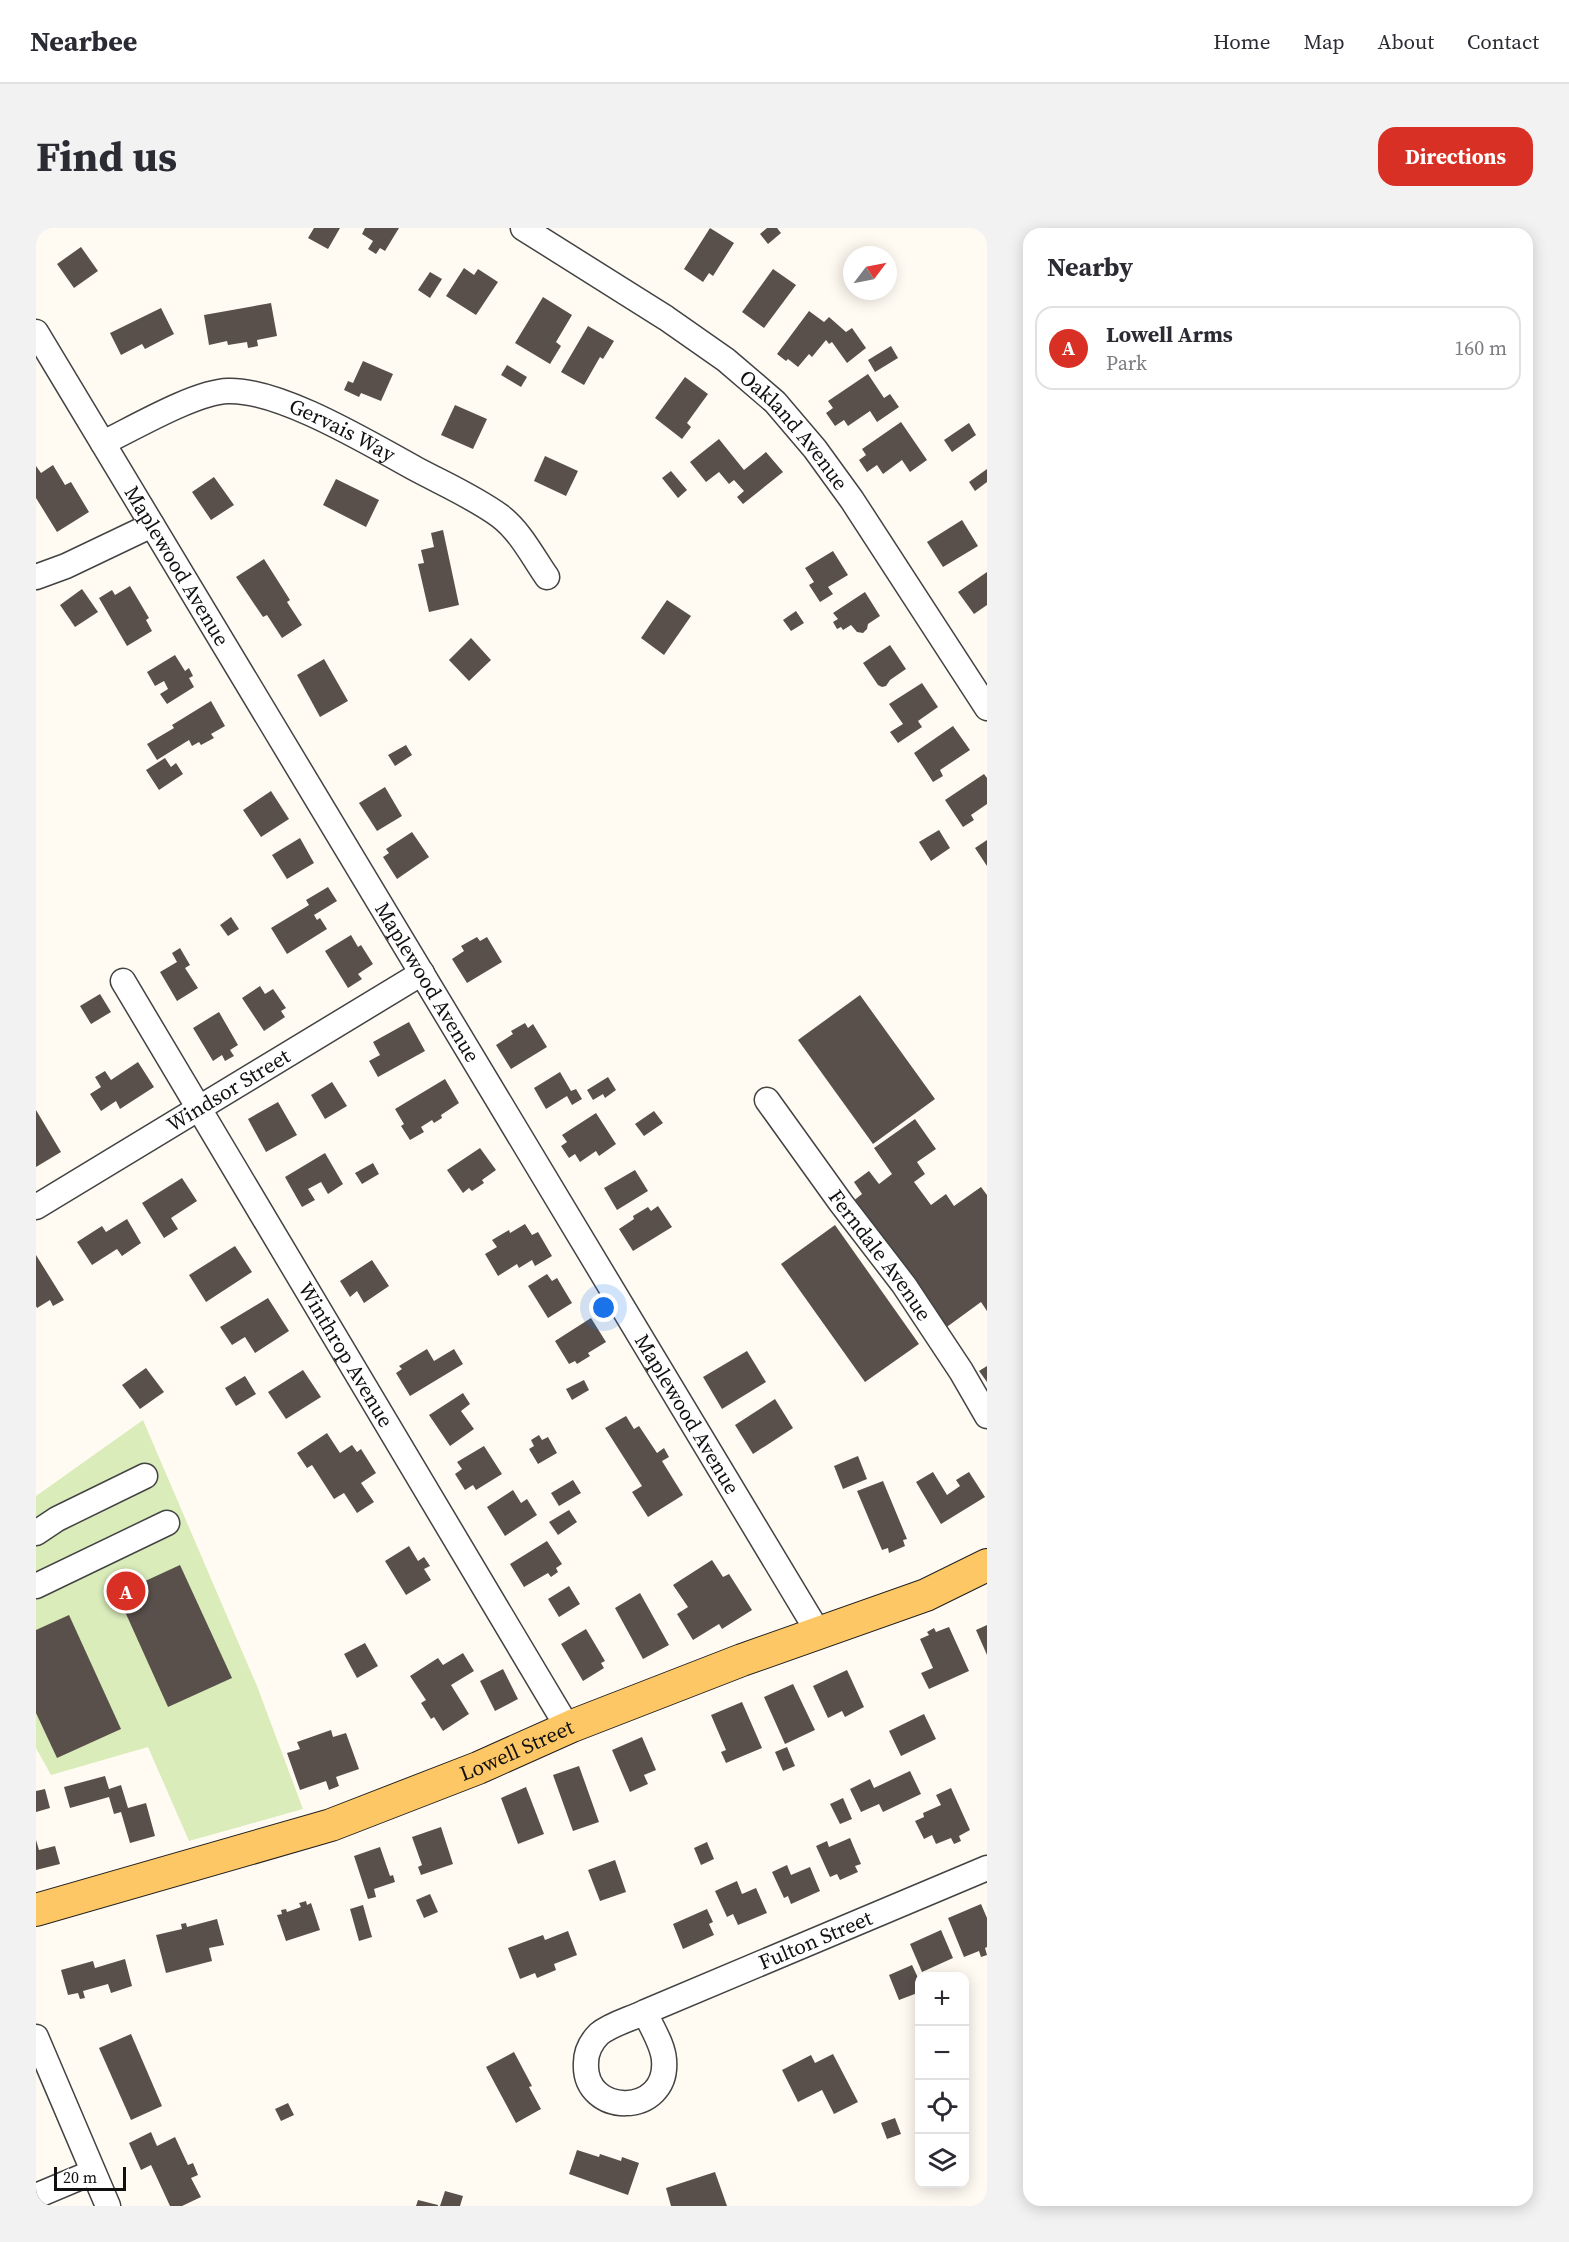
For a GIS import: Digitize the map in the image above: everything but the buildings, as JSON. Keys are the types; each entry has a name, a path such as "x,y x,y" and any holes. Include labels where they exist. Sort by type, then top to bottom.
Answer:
{"main road":[{"name":"Lowell Street","path":"36,1910 331,1825 478,1768 568,1728 818,1632 926,1595 987,1565"}],"street":[{"name":"Oakland Avenue","path":"523,228 666,318 726,360 774,402 815,449 852,500 987,708"},
{"name":"Maplewood Avenue","path":"36,332 818,1632"},
{"name":"Gervais Way","path":"103,443 195,399 226,391 250,392 284,403 331,424 465,495 501,517 524,543 547,578"},
{"path":"36,577 66,566 152,525"},
{"name":"Windsor Street","path":"36,1207 422,973"},
{"name":"Winthrop Avenue","path":"123,981 568,1728"},
{"name":"Ferndale Avenue","path":"766,1100 904,1285 961,1371 987,1416"},
{"path":"36,1533 57,1519 145,1476"},
{"path":"36,1586 167,1523"},
{"name":"Fulton Street","path":"645,2012 987,1868"},
{"path":"36,2037 108,2206"},
{"path":"36,2196 93,2172"}],"green space":[{"path":"143,1420 257,1686 303,1809 189,1841 148,1747 51,1775 36,1748 36,1496"}],"place":[{"name":"Lowell Arms","path":"126,1591"}]}
